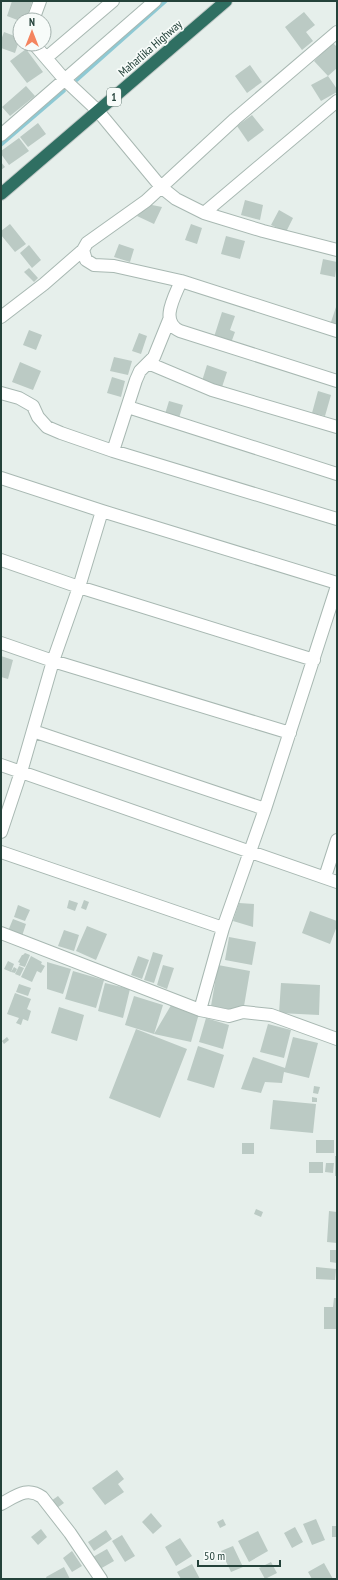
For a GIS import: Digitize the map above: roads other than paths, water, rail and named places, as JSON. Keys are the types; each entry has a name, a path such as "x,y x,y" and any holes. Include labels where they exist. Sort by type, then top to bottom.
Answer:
{"highway":[{"name":"Maharlika Highway","path":"1,194 226,1"}],"street":[{"path":"36,12 40,1"},
{"path":"46,58 113,1"},
{"path":"1,135 155,1"},
{"path":"1,317 44,284 83,250 87,243 117,222 161,187 235,119 337,32"},
{"path":"41,52 65,80 98,111 161,187 176,200 204,213 263,231 337,250"},
{"path":"204,213 337,101"},
{"path":"83,250 86,260 94,265 114,266 181,281 337,331"},
{"path":"113,451 136,380 140,371 154,357 169,320 170,310 181,281"},
{"path":"169,320 174,328 180,331 337,381"},
{"path":"148,364 212,390 337,427"},
{"path":"1,393 19,398 33,406 38,417 46,427 61,433 113,451 337,518"},
{"path":"128,408 337,474"},
{"path":"1,478 102,512 337,584 290,733 223,928 200,1010"},
{"path":"1,832 21,772 53,660 79,587 102,512"},
{"path":"1,560 79,587 314,660"},
{"path":"1,642 53,660 290,733"},
{"path":"33,731 264,809"},
{"path":"1,765 249,850 337,882"},
{"path":"325,877 337,840"},
{"path":"1,852 223,928"},
{"path":"1,933 200,1010 229,1016 243,1012 271,1015 337,1039"},
{"path":"1,1504 23,1492 36,1492 42,1497 70,1533 101,1579"}],"waterway":[{"path":"77,80 166,1"},
{"path":"1,145 64,91"}]}
